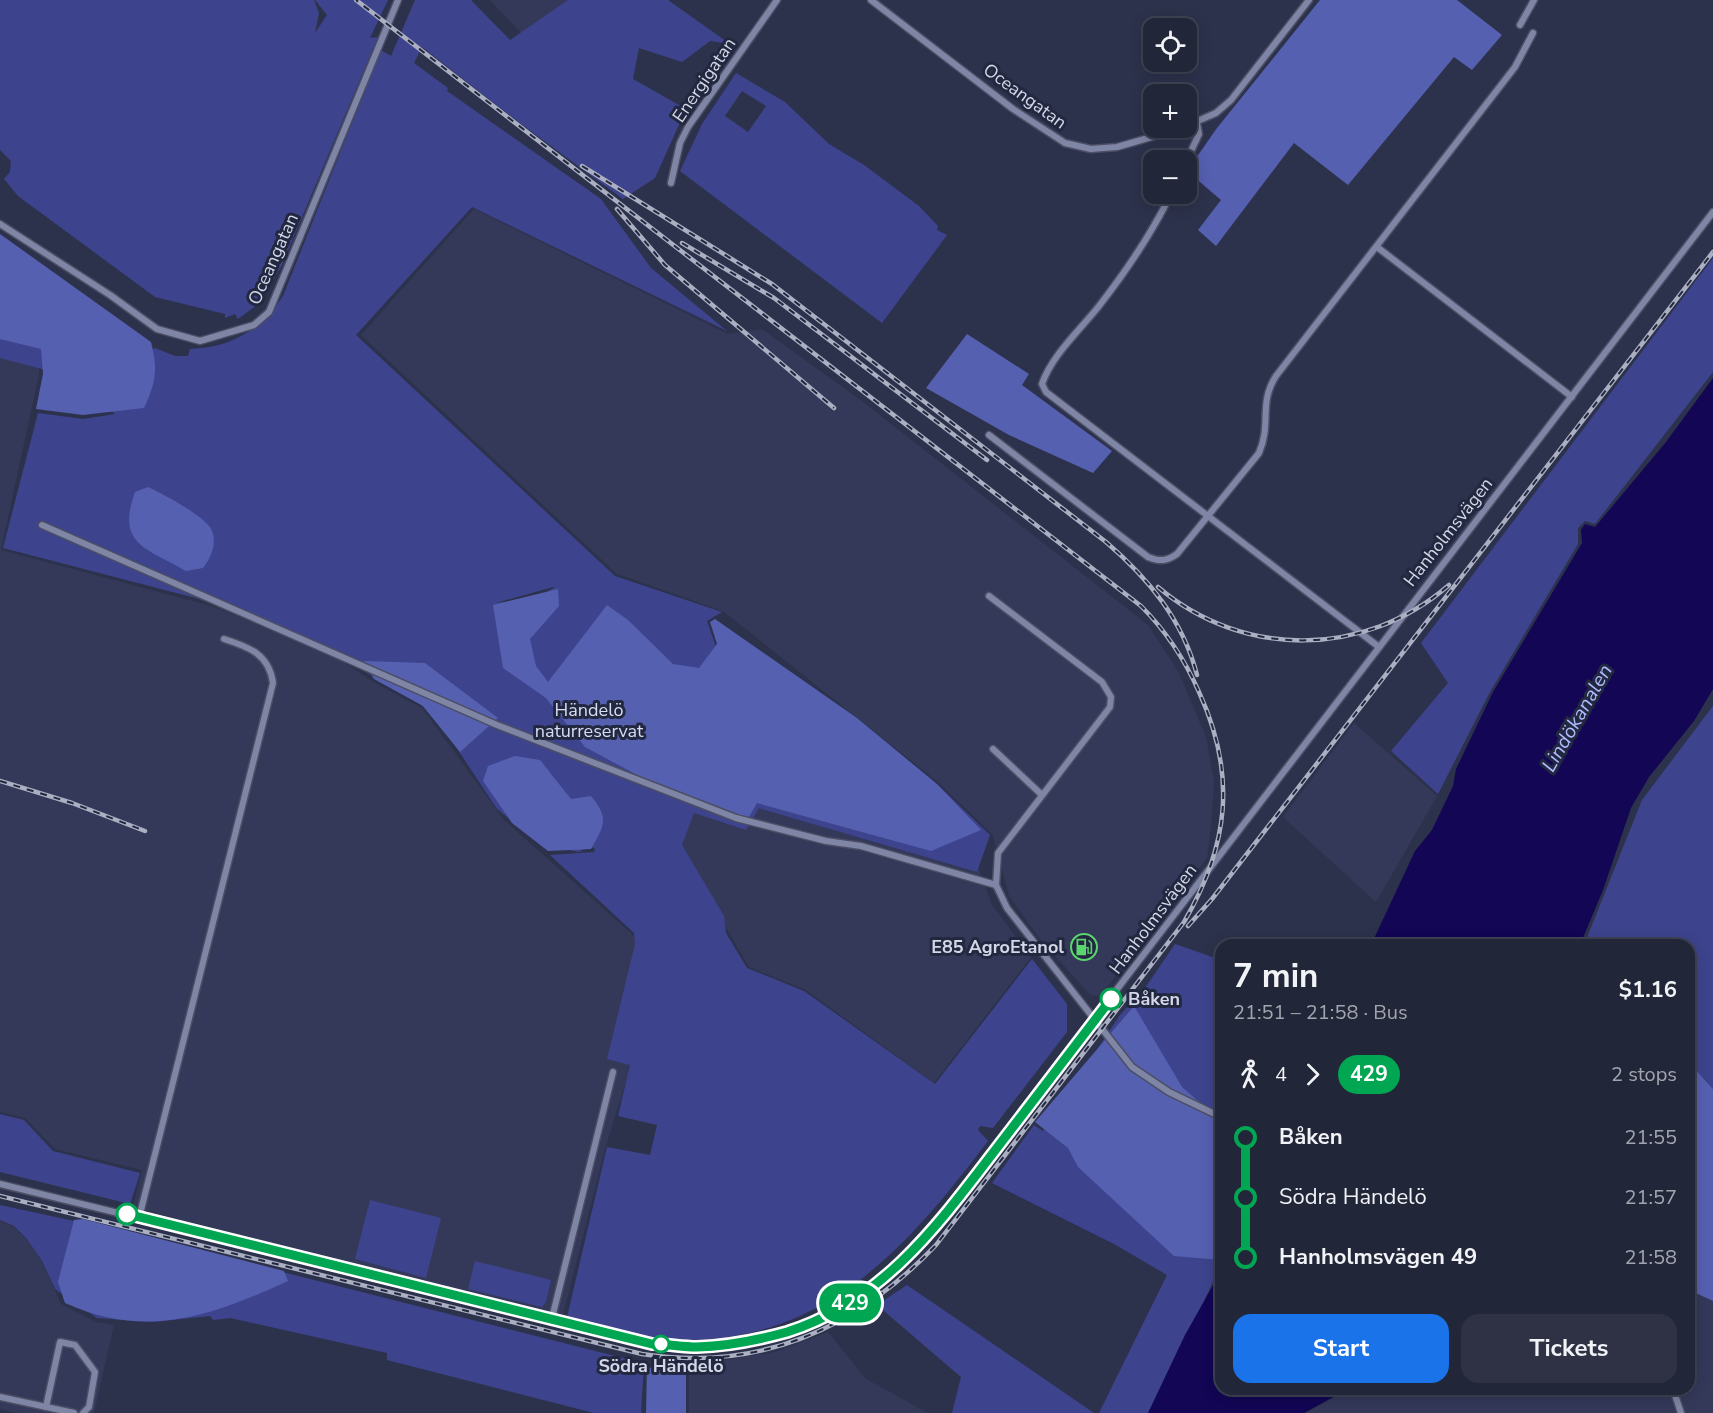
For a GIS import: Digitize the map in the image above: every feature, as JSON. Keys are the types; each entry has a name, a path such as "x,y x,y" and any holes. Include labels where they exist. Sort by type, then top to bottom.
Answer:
{"street":[{"name":"Oceangatan","path":"0,224 110,295 156,329 200,341 254,325 269,312 398,0"},
{"name":"Energigatan","path":"671,183 680,143 688,127 777,0"},
{"name":"Oceangatan","path":"871,0 1013,109 1065,143 1091,149 1117,147 1148,138"},
{"name":"Oceangatan","path":"1197,123 1231,100 1309,0"},
{"path":"1520,26 1534,0"},
{"path":"989,435 1148,558 1158,561 1169,559 1177,554 1259,453 1266,437 1265,399 1268,389 1515,67 1533,33"},
{"path":"1192,150 1199,134 1197,123"},
{"path":"1166,204 1139,254 1059,356 1042,384 1046,392 1379,647"},
{"name":"Hanholmsvägen","path":"0,1184 551,1322 652,1344 698,1347 739,1343 787,1332 841,1308 889,1275 927,1237 1713,212"},
{"path":"1377,247 1572,396"},
{"path":"42,525 497,725 736,818 826,841 861,846 996,885"},
{"path":"989,596 1102,682 1111,697 1110,707 998,853 996,885 1007,908 1132,1068 1169,1092 1215,1114"},
{"path":"140,1218 273,683 267,662 258,652 224,639"},
{"path":"993,749 1042,795"},
{"path":"551,1322 613,1072"},
{"path":"46,1407 60,1342 75,1346 95,1372 89,1407 83,1413"},
{"path":"1675,1395 1681,1413"},
{"path":"0,1397 74,1413"}],"shaded area":[{"path":"490,0 586,0 525,37"},
{"path":"474,209 728,334 762,329 863,402 1148,625 1179,673 1206,737 1214,781 1207,858 1100,996 1090,995 1041,940 1009,896 993,835 938,782 723,611 617,574 361,335"},
{"path":"0,345 39,355 39,374 1,550 211,606 336,657 373,682 422,708 504,820 642,943 632,1062 605,1149 562,1319 133,1207 142,1170 55,1149 25,1118 0,1112"},
{"path":"1354,723 1437,796 1376,902 1283,817"},
{"path":"758,805 979,869 992,905 1031,957 934,1083 806,990 749,967 678,845 692,808"},
{"path":"0,1221 14,1227 26,1239 42,1262 61,1304 96,1322 114,1325 94,1413 17,1413 0,1409"},
{"path":"1695,1293 1713,1301 1713,1413 1306,1413 1338,1395 1695,1395"},
{"path":"828,1332 866,1379 928,1413 689,1413 689,1363 720,1361 775,1352"}],"green space":[{"path":"0,0 314,0 319,13 315,33 327,15 315,0 388,0 370,38 378,37 281,267 257,305 238,319 235,314 225,318 225,314 155,297 18,196 4,179 10,172 11,161 0,150"},
{"name":"Händelö naturreservat","path":"415,0 471,0 510,40 568,0 668,0 730,44 710,41 682,62 639,48 633,79 686,109 655,178 623,199 422,47 414,63 448,88 447,91 601,199 651,268 727,331 472,207 356,335 615,576 722,612 707,621 715,644 719,648 935,789 938,785 990,835 977,872 759,808 746,830 694,813 682,845 724,916 726,933 747,968 804,991 935,1084 1032,959 1067,1004 1067,1032 993,1128 980,1126 978,1130 988,1141 922,1223 886,1258 849,1288 808,1312 763,1329 713,1339 656,1339 623,1333 567,1317 607,1147 650,1155 657,1125 618,1116 630,1065 607,1059 635,944 634,933 550,855 594,852 595,849 590,846 579,852 546,846 524,831 497,809 452,741 420,703 336,655 211,602 3,548 38,413 83,419 115,414 80,379 0,358 0,250 143,355 155,348 175,356 188,356 190,349 205,348 231,341 265,318 283,296 381,50 391,56","holes":["555,587 537,598 496,603"]},
{"path":"1320,0 1457,0 1502,35 1472,70 1454,57 1348,185 1294,143 1216,246 1198,230 1221,200 1197,180 1197,157 1217,128"},
{"path":"736,73 785,102 829,144 864,165 919,206 938,226 937,230 947,235 882,323 680,171 702,124","holes":["742,91 766,106 748,132 725,116"]},
{"path":"0,234 151,342 155,360 155,376 144,408 83,415 36,409 43,374 41,349 0,339"},
{"path":"1713,258 1713,372 1595,524 1585,521 1578,528 1578,544 1490,692 1438,794 1391,751 1448,683 1421,643"},
{"path":"967,334 1029,374 1022,385 1112,451 1093,473 1009,435 926,388"},
{"path":"148,487 192,511 207,523 214,539 213,550 203,568 186,571 138,543 129,523 130,510 135,492"},
{"path":"558,589 559,606 530,639 536,666 548,682 607,605 628,620 673,664 699,668 717,644 710,622 715,619 857,718 937,784 981,830 931,851 757,803 745,824 691,804 585,747 546,698 503,668 493,605"},
{"path":"364,661 425,663 498,718 460,752 423,706 374,679"},
{"path":"1713,706 1713,1089 1695,1069 1695,939 1586,939 1642,800"},
{"path":"515,756 540,760 571,799 591,796 601,810 603,822 591,849 548,851 512,823 483,781 488,766"},
{"path":"1175,944 1215,958 1215,1278 1151,1413 1099,1413 1167,1275 1114,1244 992,1183 1034,1125 1043,1131 1120,1015 1147,985"},
{"path":"1134,1006 1182,1087 1215,1116 1215,1259 1174,1256 1078,1167 1068,1148 1035,1122"},
{"path":"1695,1069 1713,1089 1713,1301 1695,1293"},
{"path":"0,1114 24,1120 53,1151 140,1173 130,1204 0,1172"},
{"path":"370,1200 441,1218 426,1278 355,1259"},
{"path":"0,1205 116,1230 644,1364 641,1413 594,1413 387,1360 387,1353 230,1318 213,1320 210,1316 153,1322 97,1318 55,1289 42,1261 26,1238 14,1226 0,1220"},
{"path":"83,1219 284,1271 288,1281 232,1304 178,1319 151,1322 124,1320 95,1314 65,1303 58,1282 74,1220"},
{"path":"475,1261 551,1280 546,1302 542,1307 468,1289"},
{"path":"907,1285 1094,1413 952,1413 961,1377 877,1305"},
{"path":"647,1367 686,1374 686,1413 646,1413"}],"water":[{"name":"Lindökanalen","path":"1713,378 1713,689 1694,721 1649,777 1631,808 1603,890 1583,939 1374,939 1415,851 1432,830 1453,786 1456,769 1493,692 1582,543 1581,530 1585,524 1595,527 1666,442"},
{"path":"1215,1282 1215,1395 1337,1395 1304,1413 1148,1413 1185,1335"}],"railway":[{"path":"0,1196 642,1354 685,1358 726,1356 765,1350 803,1338 839,1321 873,1300 905,1275 936,1245 1184,922 1211,865 1219,837 1223,809 1223,781 1219,752 1211,723 1188,669 1159,625 1141,606 356,0"},
{"path":"582,166 772,284 1106,542 1136,570 1162,601 1183,636 1197,675"},
{"path":"617,209 665,265 834,408"},
{"path":"682,243 774,298 987,460"},
{"path":"1188,926 1212,899 1713,252"},
{"path":"1158,587 1191,611 1228,627 1265,637 1304,640 1342,637 1380,626 1416,609 1449,585"},
{"path":"0,781 72,803 145,831"}],"bus line":[{"name":"429","path":"127,1214 617,1338 652,1344 698,1347 739,1343 787,1332 826,1316 872,1289 903,1263 955,1203 1111,999"}],"place":[{"name":"E85 AgroEtanol","path":"1084,947"},
{"name":"Båken","path":"1111,999"},
{"name":"Södra Händelö","path":"661,1344"}]}
